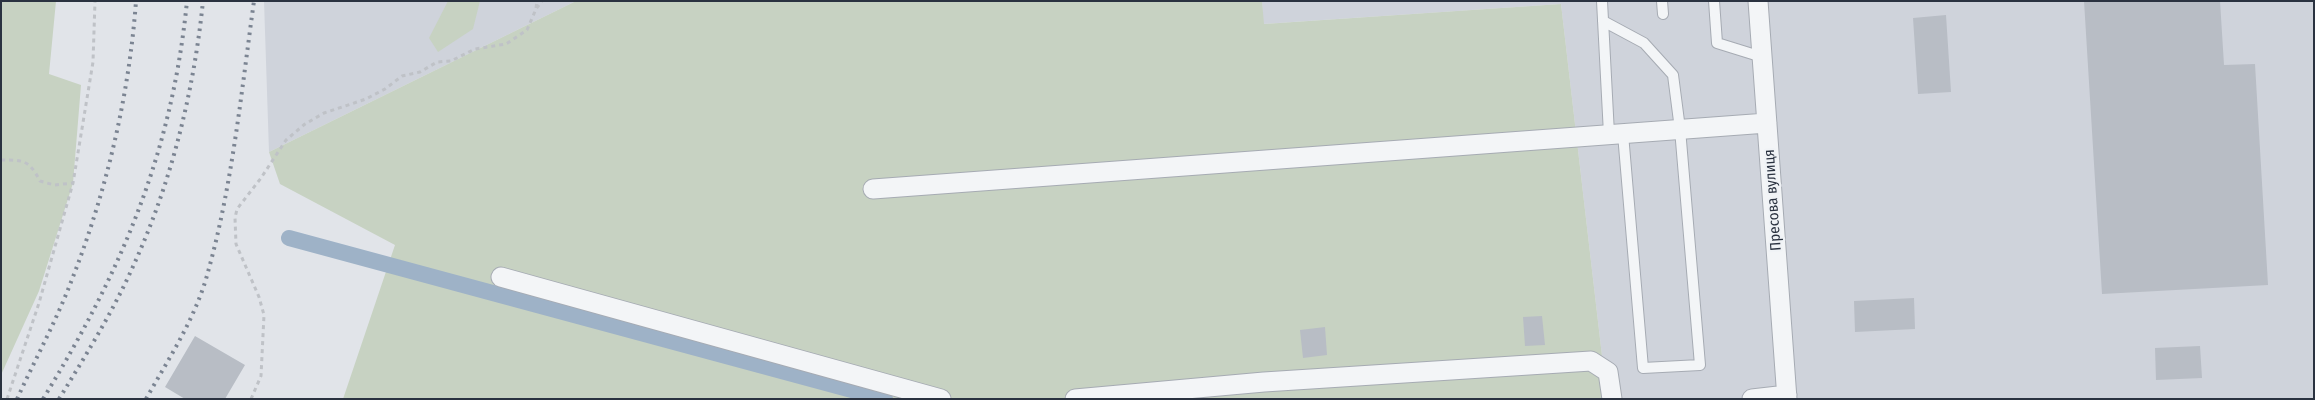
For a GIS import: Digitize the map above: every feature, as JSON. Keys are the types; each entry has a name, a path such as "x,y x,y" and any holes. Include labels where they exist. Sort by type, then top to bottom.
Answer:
{"street":[{"name":"Пресова вулиця","path":"1758,1 1787,397"},
{"path":"873,189 1767,123"},
{"path":"502,277 941,399"},
{"path":"1075,399 1264,382 1591,362 1608,372 1612,399"},
{"path":"1752,399 1787,397"}],"lane":[{"path":"1602,1 1603,21 1642,368 1700,365 1680,129 1673,76 1644,42 1603,21"},
{"path":"1662,1 1664,14"},
{"path":"1714,1 1717,43 1762,58"}],"path":[{"path":"7,399 39,303 73,183 93,62 95,1"},
{"path":"536,9 538,1"},
{"path":"251,399 261,376 264,315 259,297 236,244 235,218 237,209 242,201 261,178 286,140 305,124 324,114 366,100 402,76 420,72 438,62 451,61 475,49 506,44 526,30 542,1"},
{"path":"1,160 24,160 34,169 40,181 54,185 73,183"},
{"path":"10,393 12,399"}],"shaded area":[{"path":"264,1 576,1 269,152"},
{"path":"1262,1 2314,1 2314,399 1607,399 1561,4 1263,24"}],"green space":[{"path":"1,1 56,1 49,74 81,85 73,183 39,291 1,375"},
{"path":"448,1 480,1 473,29 438,52 429,38"},
{"path":"576,1 1262,1 1264,24 1561,4 1607,399 343,399 395,245 280,184 269,152"}],"building":[{"path":"2084,1 2220,1 2224,65 2255,64 2268,285 2102,294"},
{"path":"1946,15 1951,92 1918,94 1913,18"},
{"path":"1914,298 1915,329 1855,332 1854,301"},
{"path":"1542,316 1545,345 1525,346 1523,317"},
{"path":"1325,327 1327,355 1303,358 1300,330"},
{"path":"195,336 245,365 225,399 185,399 165,387"},
{"path":"2200,346 2202,378 2156,380 2155,348"}],"waterway":[{"path":"289,238 885,399"}],"railway":[{"path":"17,399 65,297 95,214 122,109 133,37 136,1"},
{"path":"43,399 97,304 139,209 156,160 169,109 180,56 187,1"},
{"path":"59,399 118,297 135,262 160,199 180,134 194,68 203,1"},
{"path":"146,399 187,326 206,279 223,211 254,1"}]}
